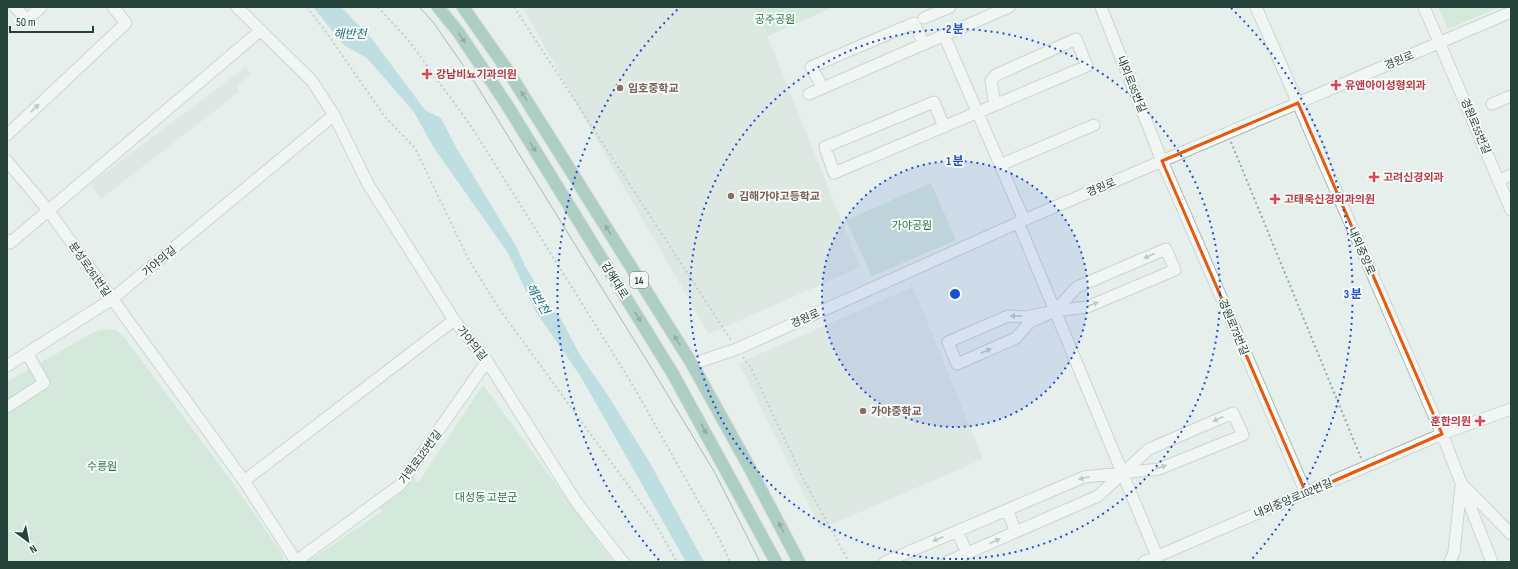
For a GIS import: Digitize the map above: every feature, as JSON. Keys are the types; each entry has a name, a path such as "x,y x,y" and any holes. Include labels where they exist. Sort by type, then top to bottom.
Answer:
{"main road":[{"name":"김해대로","path":"438,7 459,32 507,105 673,374 776,562"},
{"name":"김해대로","path":"463,7 508,71 692,364 748,465 798,562"}],"street":[{"path":"15,7 27,20 41,7"},
{"path":"7,135 126,23 113,7"},
{"name":"가야의길","path":"237,7 312,81 334,115 368,184 454,320 487,361 577,503 623,562"},
{"path":"924,18 950,7"},
{"path":"809,94 1009,7"},
{"name":"내외로95번길","path":"1101,7 1162,161"},
{"name":"내외중앙로","path":"1256,7 1442,434 1492,562"},
{"name":"경원로55번길","path":"1424,7 1511,210"},
{"name":"경원로","path":"692,364 737,349 1021,221 1511,12"},
{"path":"823,88 811,67 914,23 924,44"},
{"path":"7,240 10,243 261,30"},
{"path":"944,35 1000,165 1055,311 1157,556"},
{"path":"944,127 934,102 824,147 834,173 944,127 1087,66 1076,39 996,75 991,81 995,105"},
{"path":"1492,104 1511,96"},
{"name":"가야의길","path":"112,299 334,115"},
{"path":"1000,165 1094,125"},
{"name":"분성로261번길","path":"7,161 48,210 112,299 7,366"},
{"name":"경원로73번길","path":"1162,161 1306,492"},
{"path":"1499,180 1511,175"},
{"path":"1055,311 1026,317 1008,316 948,342 957,364 1016,338 1030,322 1055,311 1078,287 1166,249 1175,270 1088,306 1055,311"},
{"path":"112,299 244,481 296,562"},
{"path":"244,481 454,320"},
{"path":"7,406 44,383 27,353"},
{"name":"가락로125번길","path":"296,562 400,485 487,361"},
{"name":"내외중앙로102번길","path":"1144,562 1442,434 1511,409"},
{"path":"885,562 1084,477 1123,474 1159,469 1243,435 1233,413 1149,449 1123,474 1098,496 946,562"},
{"path":"1461,484 1511,534"},
{"path":"1450,562 1454,552 1461,484"},
{"path":"1007,510 1016,532"},
{"path":"957,531 967,553"}],"path":[{"path":"307,7 385,117 415,148 469,260 500,310 654,521 677,562"},
{"path":"378,7 409,41 471,126 631,382 719,538 730,562"},
{"path":"514,7 737,349 751,368 805,482 849,562"},
{"path":"1228,134 1364,467"}],"highlighted area":[{"path":"1298,103 1442,434 1306,493 1162,161"}],"shaded area":[{"name":"김해가야고등학교","path":"523,7 756,7 860,267 709,334 588,125"},
{"path":"246,67 251,75 236,86 239,92 101,199 91,183"},
{"name":"가야중학교","path":"913,287 983,459 821,529 739,363"}],"green space":[{"name":"공주공원","path":"756,7 833,7 768,36"},
{"path":"1438,7 1500,7 1448,29"},
{"name":"가야공원","path":"931,183 956,240 872,276 846,220"},
{"name":"수릉원","path":"106,329 116,330 123,336 229,478 283,555 284,562 7,562 7,382 96,331"},
{"name":"대성동 고분군","path":"483,385 613,562 307,562 383,511 379,507 413,476 418,483"}],"water":[{"name":"해반천","path":"313,7 341,7 372,39 425,110 441,118 457,149 516,246 525,266 548,304 561,319 580,355 607,394 650,463 704,562 686,562 581,377 536,312 508,253 434,148 414,112 367,58 344,45"}],"tram line":[{"path":"419,7 433,22 472,78 652,369 715,473 760,562"}],"place":[{"name":"강남비뇨기과의원","path":"427,74"},
{"name":"유앤아이성형외과","path":"1336,85"},
{"name":"임호중학교","path":"620,88"},
{"name":"고려신경외과","path":"1374,177"},
{"name":"김해가야고등학교","path":"731,196"},
{"name":"고태욱신경외과의원","path":"1275,199"},
{"name":"가야중학교","path":"863,411"},
{"name":"훈한의원","path":"1480,421"}]}
